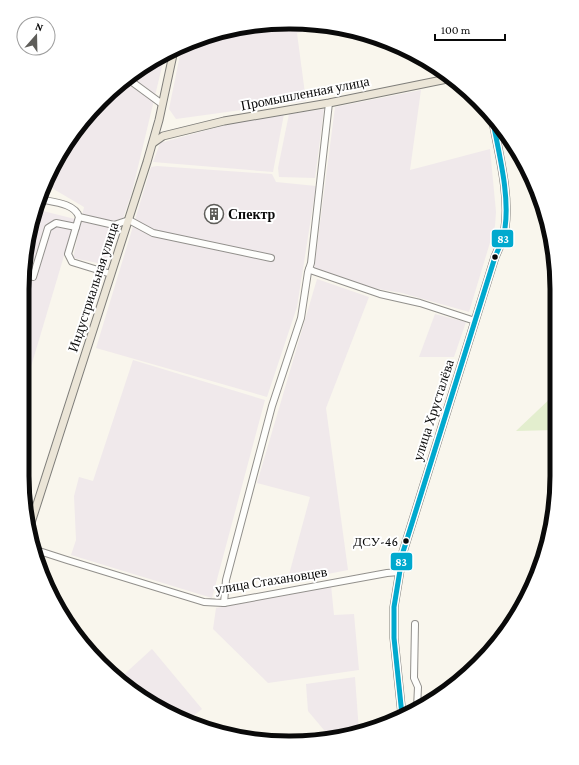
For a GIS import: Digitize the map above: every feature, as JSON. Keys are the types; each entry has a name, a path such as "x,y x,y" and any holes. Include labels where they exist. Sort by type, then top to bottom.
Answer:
{"main road":[{"name":"Индустриальная улица","path":"32,518 153,143 172,57"},
{"name":"Промышленная улица","path":"153,143 164,136 224,121 329,103 443,80"},
{"path":"159,120 159,129 164,136"},
{"name":"улица Хрусталёва","path":"401,711 394,634 394,607 399,572 405,546 505,230 507,210 494,129"}],"street":[{"path":"132,82 162,104"},
{"path":"224,603 226,580 272,406 301,318 311,263 329,103"},
{"path":"45,201 70,207 76,211 79,217 68,254 70,260 74,264 110,274"},
{"path":"79,217 114,225 129,220 153,233 271,258"},
{"path":"33,277 48,228 56,223 76,227"},
{"path":"114,225 124,235"},
{"path":"309,269 313,272 380,294 420,304 475,322"},
{"name":"улица Стахановцев","path":"41,551 204,602 224,603 380,574 399,572"},
{"path":"416,624 414,678 418,687 417,702"}],"shaded area":[{"path":"290,29 311,30 297,33 306,101 176,119 169,109 180,53 222,38 255,31"},
{"path":"163,62 132,192 107,265 73,258 84,207 50,187 64,159 83,131 105,105 131,83"},
{"path":"421,90 410,170 490,149 496,212 495,226 469,312 402,293 372,288 314,270 335,107"},
{"path":"324,109 315,178 279,177 278,168 289,114"},
{"path":"284,114 273,172 153,162 160,143 229,124"},
{"path":"157,166 272,174 276,182 316,186 297,307 267,397 96,348 151,167"},
{"path":"42,211 75,219 29,373 29,290 31,255 38,222"},
{"path":"317,279 369,297 326,408 348,570 287,582 310,497 257,483"},
{"path":"435,314 466,322 454,357 419,357"},
{"path":"133,360 265,400 212,598 71,555 76,540 74,496 79,477 93,481"},
{"path":"331,585 334,615 354,614 359,670 268,683 213,629 216,608"},
{"path":"152,649 202,709 192,717 190,716 159,701 123,675"},
{"path":"355,677 359,726 327,733 308,711 306,684"}],"green space":[{"path":"550,399 550,430 516,431"}],"transit line":[{"name":"83","path":"402,711 394,638 394,607 403,552 504,232 506,215 505,186 495,129"}],"place":[{"name":"Спектр","path":"214,214"},
{"name":"ДСУ-46","path":"406,541"}]}
